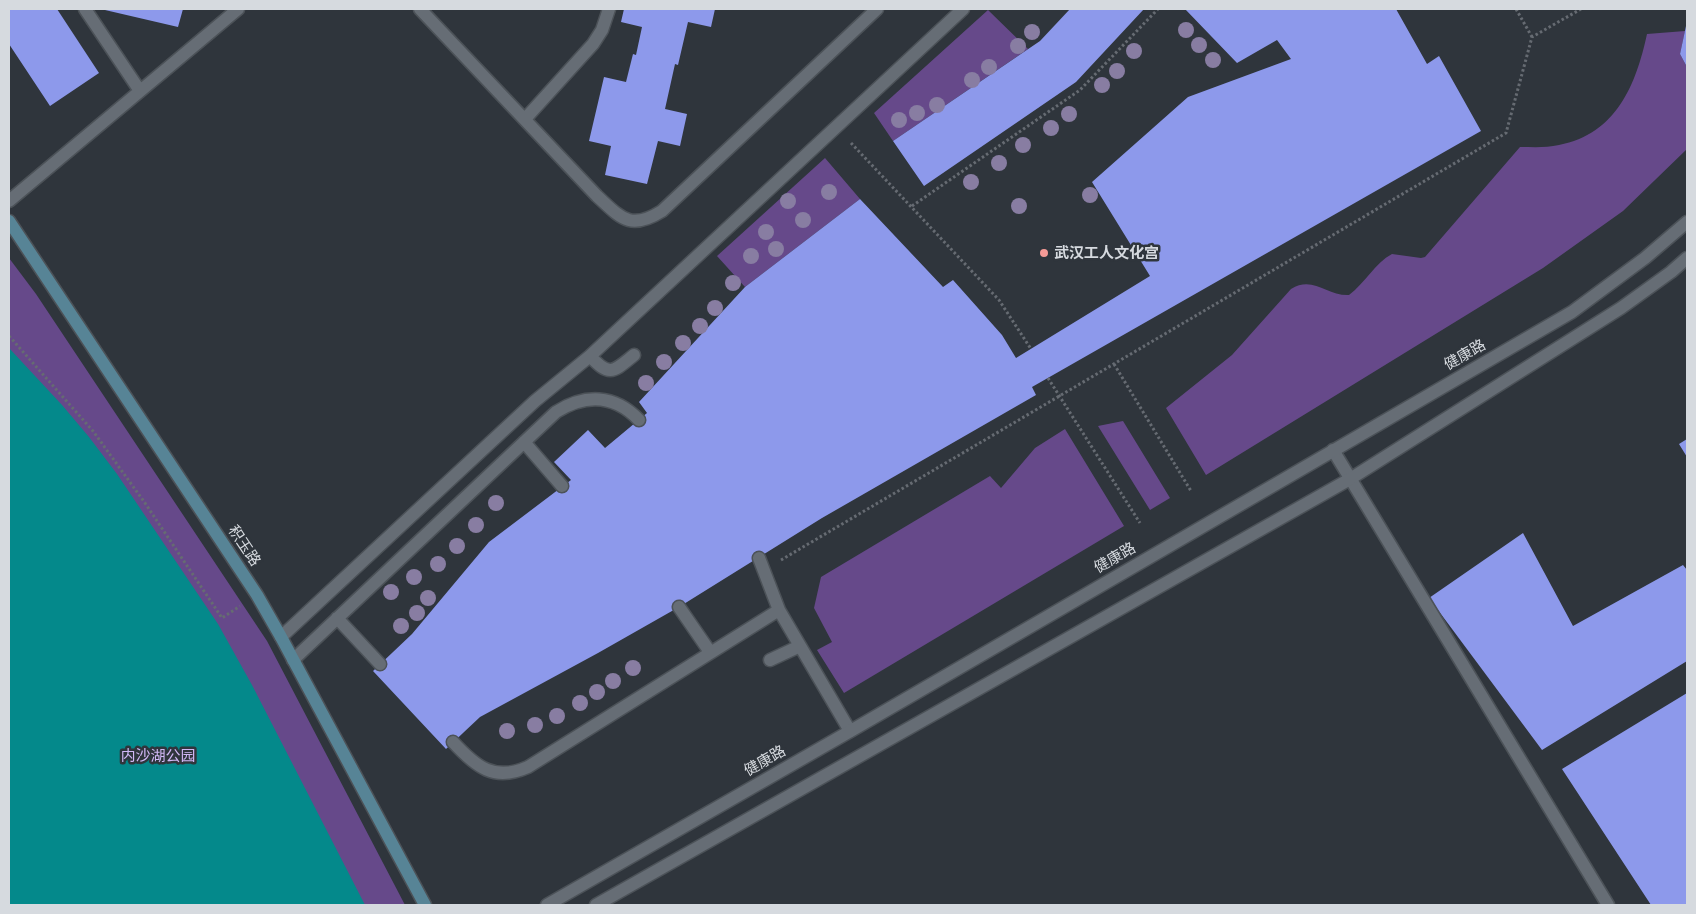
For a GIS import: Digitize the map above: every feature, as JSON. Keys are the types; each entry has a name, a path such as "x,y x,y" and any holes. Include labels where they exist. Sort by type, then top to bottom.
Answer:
{"main road":[{"name":"积玉路","path":"9,221 257,595 294,660 425,905"}],"street":[{"path":"85,9 140,91"},
{"path":"9,201 238,9"},
{"path":"420,9 596,196 617,215 628,221 642,222 662,211 877,9"},
{"path":"525,119 593,44 602,30 609,9"},
{"path":"281,637 535,402 590,356 962,9"},
{"name":"健康路","path":"547,905 1572,312 1645,258 1687,222"},
{"path":"596,905 1350,479 1621,308 1687,258"},
{"path":"590,356 600,367 609,370 618,368 634,355"},
{"path":"294,660 556,412 569,404 584,400 600,399 627,409 639,420"},
{"path":"524,442 562,486"},
{"path":"1332,450 1608,905"},
{"path":"761,564 778,610 850,731"},
{"path":"679,607 710,652"},
{"path":"453,742 467,758 488,771 501,774 516,772 528,767 778,610"},
{"path":"337,618 380,664"},
{"path":"770,660 800,646"}],"path":[{"path":"912,206 1080,90 1158,9"},
{"path":"761,564 1060,396 1506,133 1532,37 1516,9"},
{"path":"1532,37 1581,9"},
{"path":"835,127 912,206 999,300 1031,349"},
{"path":"9,336 98,438 145,503 222,618 257,595"},
{"path":"1114,364 1191,492"},
{"path":"1048,378 1140,523"}],"green space":[{"path":"988,10 1028,49 893,141 874,113"},
{"path":"1685,31 1680,54 1687,67 1687,149 1623,211 1543,268 1206,475 1166,408 1232,355 1291,289 1306,284 1334,293 1349,295 1380,263 1392,254 1425,257 1520,147 1554,146 1579,139 1595,130 1609,118 1620,105 1629,89 1637,71 1647,34"},
{"path":"825,158 860,199 745,287 717,256"},
{"name":"内沙湖公园","path":"9,258 36,294 267,641 405,905 9,905"},
{"path":"1123,421 1170,498 1150,510 1098,426"},
{"path":"1065,429 1124,526 844,693 817,650 832,642 814,608 821,577 990,476 1001,488 1035,448"}],"water":[{"name":"内沙湖公园","path":"9,348 89,437 117,474 218,624 252,685 365,905 9,905"}],"building":[{"path":"9,9 57,9 99,73 50,106 9,44"},
{"path":"105,9 183,9 178,27"},
{"path":"624,9 715,9 711,27 688,22 678,65 675,64 665,109 687,114 680,146 658,141 647,184 605,175 611,146 589,141 604,77 626,82 633,54 636,55 642,27 621,22"},
{"path":"1070,9 1144,9 1076,82 924,186 893,141 1040,41"},
{"path":"1185,9 1396,9 1427,64 1439,56 1481,131 1032,387 1036,395 822,518 679,607 480,717 446,749 373,671 412,634 489,542 571,480 554,462 588,430 605,448 647,413 639,402 745,287 860,199 943,287 953,280 1002,335 1016,358 1150,276 1092,182 1188,97 1291,59 1277,40 1237,63"},
{"path":"1687,26 1687,67 1680,54"},
{"path":"1687,439 1687,457 1679,444"},
{"path":"1523,533 1573,626 1683,565 1687,570 1687,661 1542,750 1429,598"},
{"path":"1687,693 1687,905 1651,905 1562,769"}],"place":[{"name":"武汉工人文化宫","path":"1044,253"}]}
